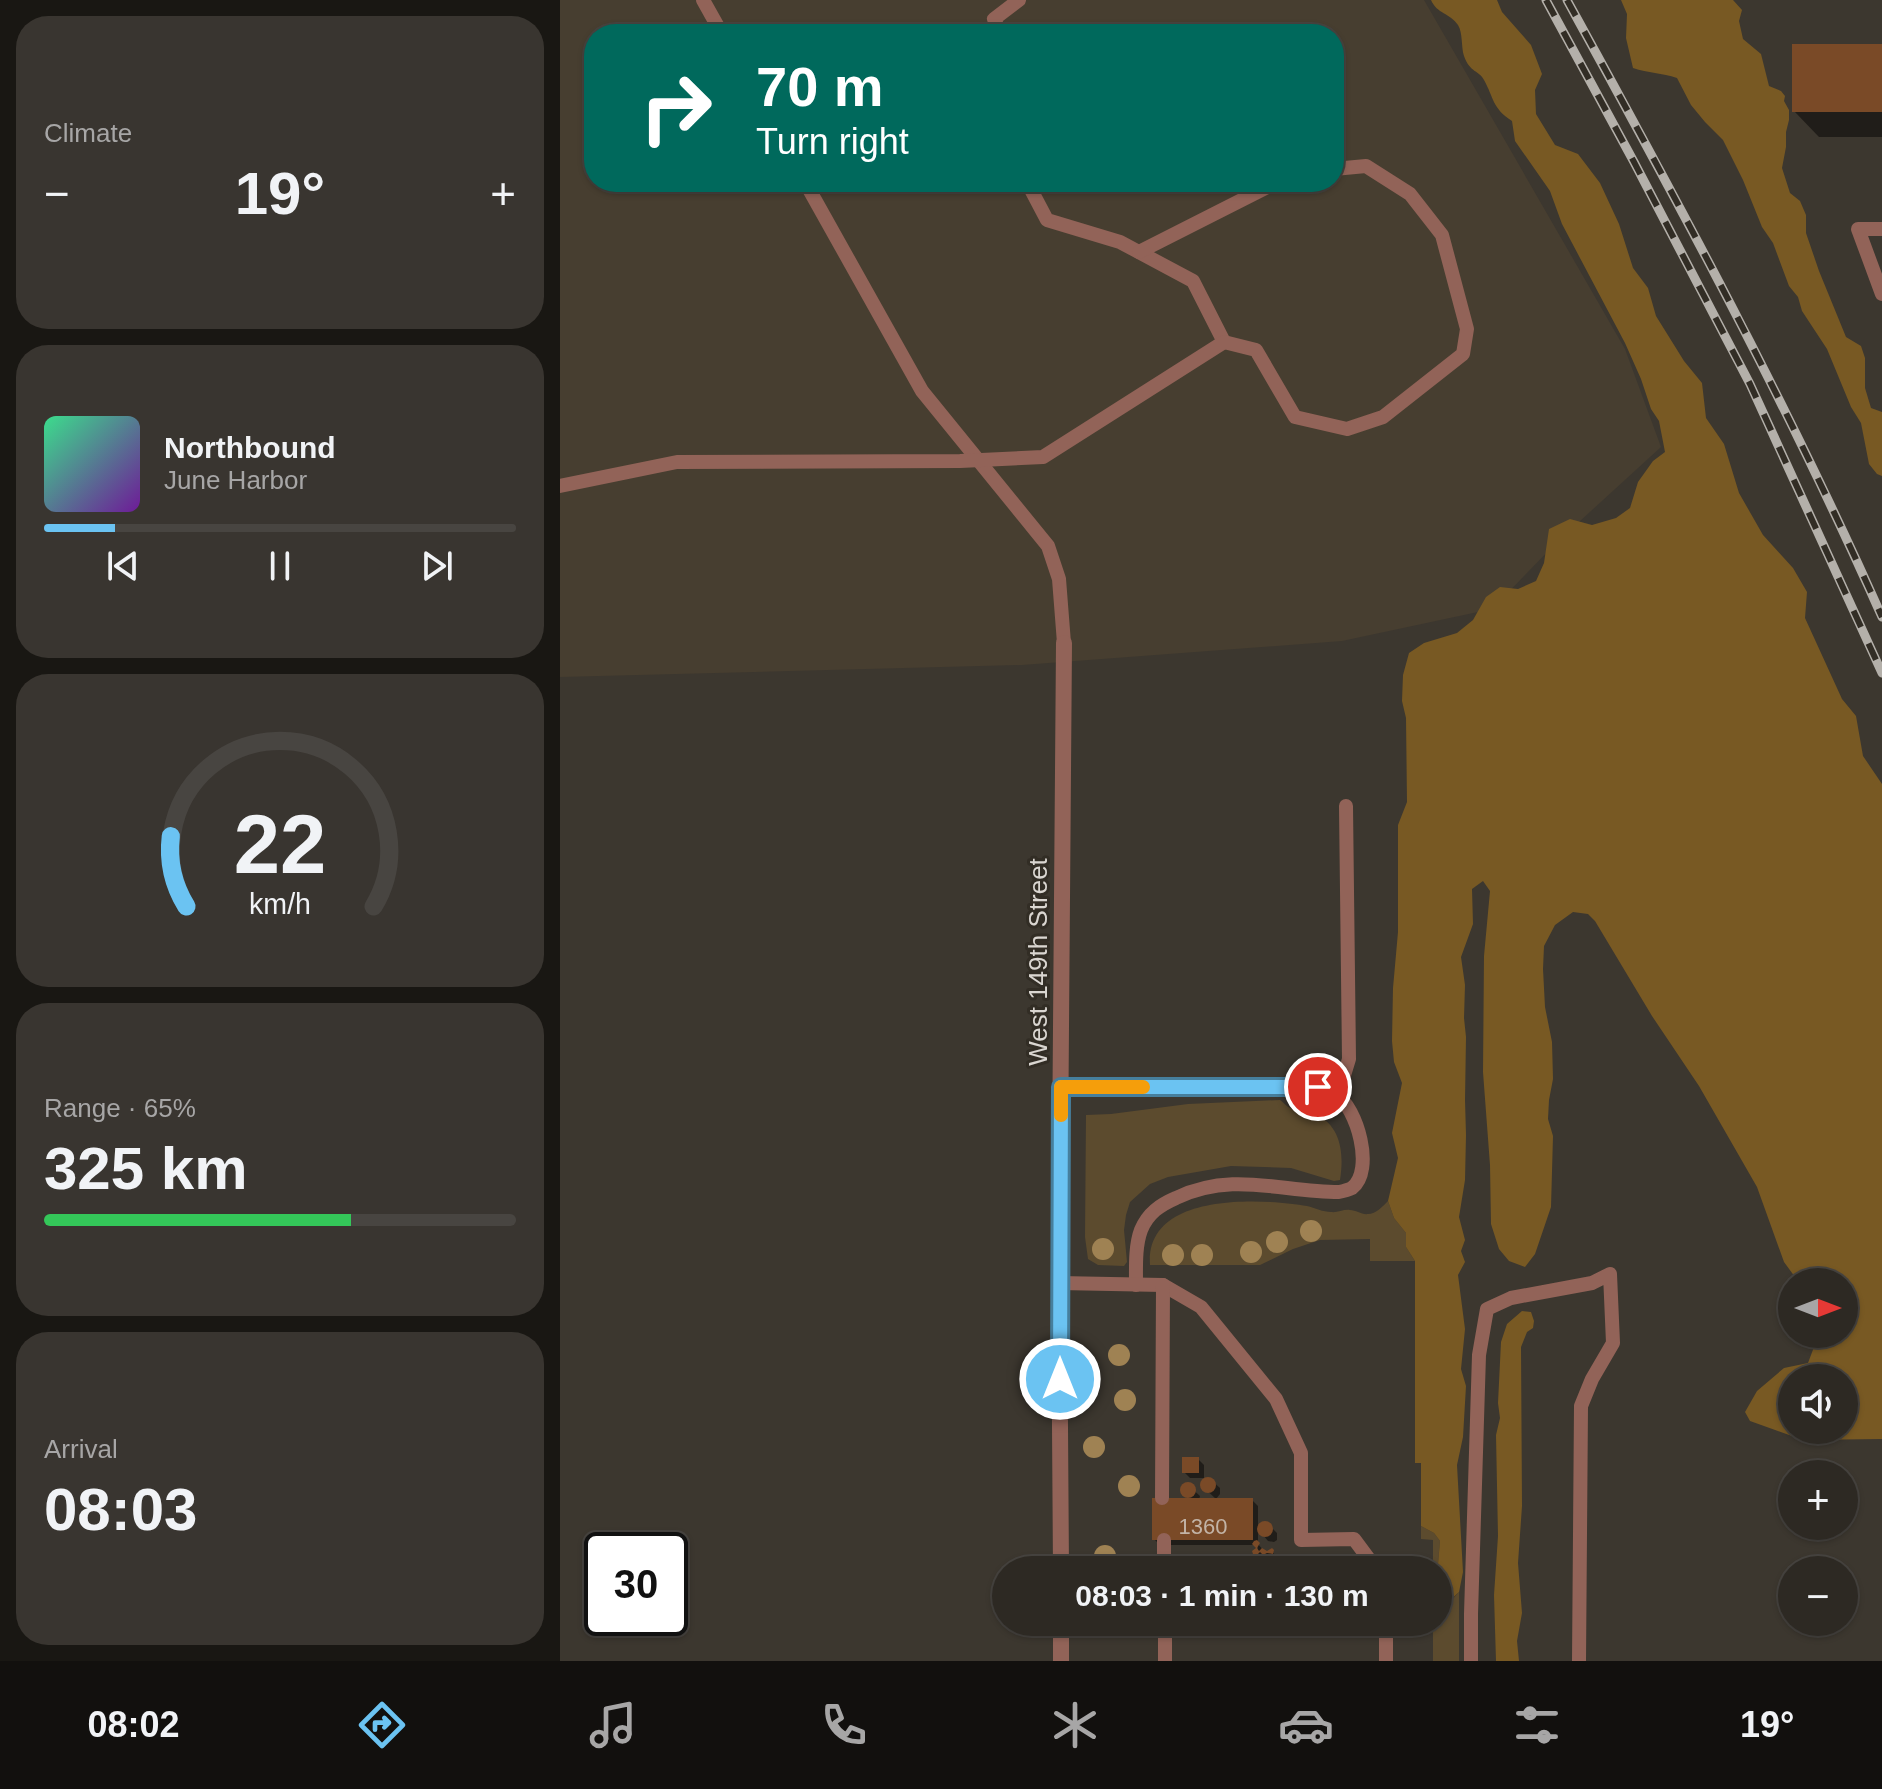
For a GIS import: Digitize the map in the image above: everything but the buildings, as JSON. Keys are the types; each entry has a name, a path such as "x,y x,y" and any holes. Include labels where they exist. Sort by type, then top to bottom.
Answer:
{"street":[{"name":"West 149th Street","path":"1061,1556 1059,1283 1064,643"},
{"path":"1061,1636 1061,1661"}],"lane":[{"path":"703,0 716,24"},
{"path":"996,24 994,19 1019,0"},
{"path":"560,486 677,462 978,461 1043,457 1224,342 1256,350 1295,417 1347,429 1383,417 1463,354 1467,329 1442,235 1410,194 1366,166 1344,168"},
{"path":"811,192 922,391 1048,546 1059,579 1064,643"},
{"path":"1032,192 1047,220 1120,242 1193,281 1224,342"},
{"path":"1139,252 1257,192"},
{"path":"1882,229 1858,229 1882,294"},
{"path":"1338,1095 1349,1059 1346,806"},
{"path":"1061,1087 1318,1087 1338,1095 1351,1113 1361,1137 1363,1165 1359,1178 1352,1187 1339,1192 1213,1184 1164,1204 1150,1214 1140,1232 1136,1285"},
{"path":"1471,1661 1479,1355 1487,1309 1511,1298 1592,1283 1610,1274 1613,1343 1592,1379 1581,1406 1579,1661"},
{"path":"1059,1283 1163,1285 1201,1307 1276,1399 1301,1453 1301,1540 1354,1539 1367,1556"},
{"path":"1162,1498 1163,1285"},
{"path":"1164,1540 1164,1556"},
{"path":"1165,1636 1165,1661"},
{"path":"1386,1636 1386,1661"}],"shaded area":[{"path":"560,0 1424,0 1625,349 1661,447 1556,543 1492,609 1342,641 1022,665 560,677"},
{"path":"1431,0 1497,0 1502,12 1531,45 1542,74 1535,90 1536,114 1555,145 1578,154 1600,183 1619,224 1633,268 1648,288 1656,316 1702,383 1706,418 1724,444 1739,493 1763,535 1793,568 1807,592 1805,618 1842,699 1856,716 1863,756 1882,784 1882,1439 1858,1439 1858,1364 1803,1364 1808,1363 1814,1348 1858,1348 1858,1268 1788,1268 1757,1187 1699,1086 1588,914 1573,912 1555,925 1544,946 1545,1007 1552,1042 1553,1079 1548,1119 1553,1136 1551,1207 1535,1254 1525,1267 1509,1261 1499,1249 1491,1224 1483,1072 1484,956 1490,891 1483,881 1472,889 1473,924 1461,957 1465,985 1466,1135 1465,1180 1459,1217 1465,1240 1461,1251 1465,1262 1458,1275 1465,1329 1461,1369 1466,1386 1463,1437 1457,1465 1463,1572 1459,1592 1452,1599 1452,1556 1439,1556 1440,1541 1434,1533 1421,1526 1421,1463 1415,1463 1415,1261 1406,1247 1406,1233 1394,1218 1388,1201 1398,1158 1392,1133 1402,1083 1394,1062 1392,1041 1398,932 1398,825 1407,802 1403,675 1409,653 1424,643 1457,633 1473,620 1486,597 1500,587 1518,589 1536,581 1544,563 1549,529 1570,519 1592,525 1616,518 1630,508 1638,482 1653,461 1665,452 1659,421 1651,409 1641,379 1562,224 1550,191 1515,141 1512,121 1497,107 1482,77 1466,62 1458,25"},
{"path":"1621,0 1733,0 1742,10 1739,21 1743,39 1761,54 1769,86 1781,91 1789,110 1782,168 1790,193 1800,201 1806,215 1806,233 1846,337 1861,346 1865,358 1865,388 1871,408 1882,412 1882,476 1869,464 1861,423 1851,407 1827,349 1789,286 1773,243 1762,227 1723,140 1691,105 1677,78 1633,68 1626,38 1627,14"},
{"path":"1280,1100 1290,1108 1315,1114 1331,1126 1341,1151 1340,1180 1291,1168 1231,1166 1168,1177 1150,1184 1130,1202 1124,1230 1127,1262 1124,1266 1098,1265 1088,1259 1085,1237 1086,1115 1188,1104"},
{"path":"1388,1201 1394,1218 1406,1233 1406,1247 1415,1261 1370,1261 1370,1239 1320,1240 1260,1265 1150,1265 1153,1241 1166,1224 1185,1212 1209,1205 1286,1203 1328,1212 1352,1210 1371,1214"},
{"path":"1522,1311 1531,1312 1534,1321 1521,1347 1522,1506 1518,1563 1522,1613 1517,1641 1519,1661 1496,1661 1496,1435 1500,1418 1501,1342 1507,1324"},
{"path":"1778,1373 1778,1431 1750,1421 1745,1412 1757,1391"},
{"path":"1421,1526 1434,1533 1440,1541 1439,1556 1433,1556 1433,1540 1421,1539"},
{"path":"1459,1592 1459,1661 1433,1661 1433,1636 1452,1636 1452,1600"}],"railway":[{"path":"1546,0 1750,384 1882,673"},
{"path":"1567,0 1691,228 1770,382 1882,617"}],"slow traffic":[{"path":"1061,1115 1061,1087 1143,1087"}],"route":[{"path":"1060,1379 1061,1087 1318,1087"}]}
